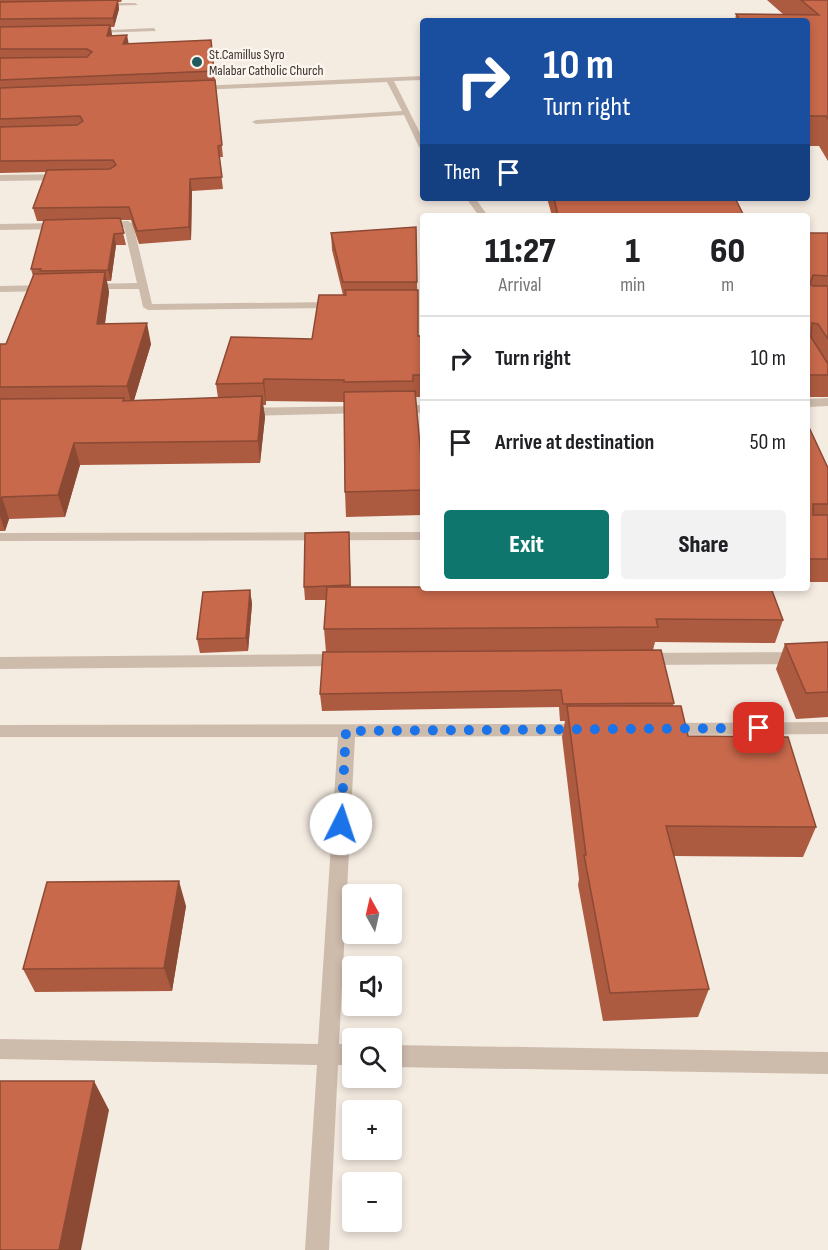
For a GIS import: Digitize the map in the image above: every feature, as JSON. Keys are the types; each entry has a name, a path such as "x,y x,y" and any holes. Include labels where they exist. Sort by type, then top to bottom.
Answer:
{"street":[{"path":"90,6 135,5"},
{"path":"83,31 154,30"},
{"path":"189,88 420,78"},
{"path":"390,80 420,141"},
{"path":"256,122 406,113"},
{"path":"0,178 78,177"},
{"path":"472,201 482,213"},
{"path":"93,225 128,224 148,307 351,305"},
{"path":"0,227 70,226"},
{"path":"84,287 143,286"},
{"path":"0,290 60,288"},
{"path":"810,403 828,402"},
{"path":"232,412 420,409"},
{"path":"0,537 420,536"},
{"path":"625,659 828,658"},
{"path":"0,663 352,660"},
{"path":"652,729 828,728"},
{"path":"0,731 593,729"},
{"path":"317,1250 346,731"},
{"path":"0,1049 342,1055"},
{"path":"402,1056 828,1063"}],"building":[{"path":"118,0 113,18 0,19 0,2"},
{"path":"801,0 828,0 828,119 826,116 810,116 810,18 739,18 736,14 819,15"},
{"path":"110,25 107,36 127,35 123,44 211,40 214,71 0,80 0,58 87,57 92,52 87,49 0,49 0,27"},
{"path":"215,80 222,145 218,146 222,177 190,179 189,227 137,231 129,207 33,208 47,170 110,169 116,165 113,160 0,161 0,127 77,125 83,121 80,116 0,119 0,88"},
{"path":"555,201 736,201 742,213 557,213"},
{"path":"120,218 124,233 114,234 108,270 40,271 41,269 31,269 44,220"},
{"path":"416,227 417,282 343,282 331,233"},
{"path":"810,233 828,233 828,276 813,275 810,284"},
{"path":"105,272 97,324 147,323 127,386 0,387 0,344 6,344 34,274"},
{"path":"810,284 828,286 828,339 818,324 812,323 811,337 828,364 828,375 810,375"},
{"path":"345,290 418,290 420,375 413,375 413,381 344,382 344,380 264,379 263,383 216,384 231,337 312,339 319,295 346,295"},
{"path":"415,391 420,445 420,490 345,492 344,392"},
{"path":"262,396 258,441 74,443 58,495 2,497 0,501 0,399 124,398 123,401"},
{"path":"810,429 828,468 828,504 813,504 813,515 828,515 828,559 810,559"},
{"path":"349,532 350,585 304,587 305,533"},
{"path":"327,587 420,587 420,591 772,591 783,620 656,619 658,627 324,629"},
{"path":"250,590 246,638 197,639 203,592"},
{"path":"828,642 828,692 806,693 785,644"},
{"path":"661,650 674,703 563,704 561,690 320,694 323,652"},
{"path":"567,706 681,706 688,736 788,737 816,827 666,826 709,989 610,993 584,855 586,855"},
{"path":"179,881 164,968 23,969 47,882"},
{"path":"0,1081 94,1081 59,1250 0,1250"}],"place":[{"name":"St.Camillus Syro Malabar Catholic Church","path":"197,62"}],"route":[{"path":"341,824 346,731 759,728"}]}
